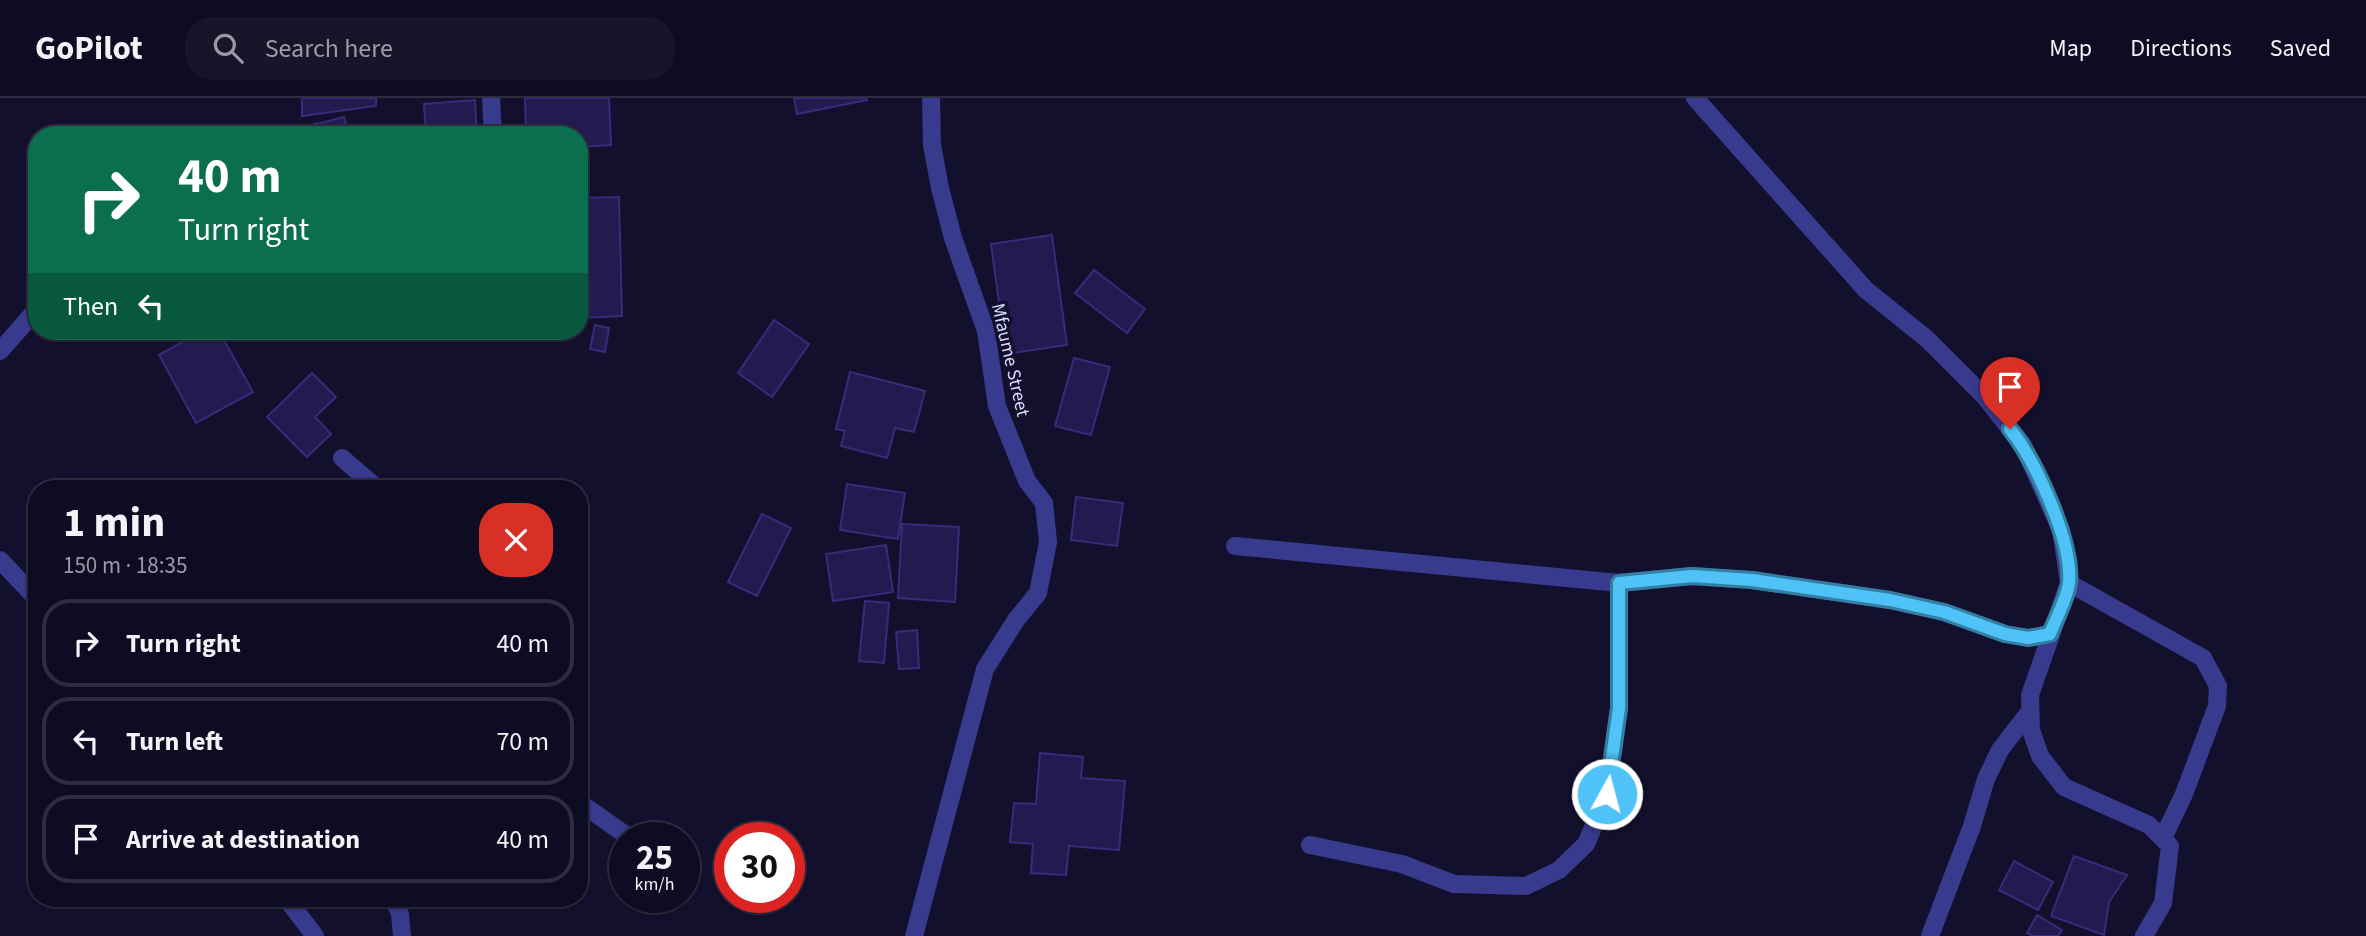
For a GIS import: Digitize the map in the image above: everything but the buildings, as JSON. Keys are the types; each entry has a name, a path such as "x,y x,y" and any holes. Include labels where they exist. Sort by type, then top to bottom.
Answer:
{"street":[{"path":"491,98 493,126"},
{"name":"Mfaume Street","path":"914,936 985,669 1016,620 1038,593 1048,542 1044,503 1027,481 997,406 986,331 953,238 940,188 932,145 931,98"},
{"path":"1695,98 1866,290 1946,358 1984,396 2023,445 2061,530 2069,583 2030,695 2031,730 2040,756 2064,788 2149,825 2169,846 2163,903 2144,936"},
{"path":"0,351 28,319"},
{"path":"342,458 368,480"},
{"path":"1235,546 1619,583 1692,576 1752,580 1890,600 1944,612 2005,634 2028,638 2050,634"},
{"path":"0,560 28,590"},
{"path":"1310,845 1402,864 1454,884 1526,886 1559,870 1586,844 1607,794 1619,708 1619,583"},
{"path":"2069,583 2203,658 2218,686 2217,706 2184,794 2163,838"},
{"path":"1930,936 1972,826 1986,779 2000,750 2030,711"},
{"path":"588,808 609,823"},
{"path":"293,907 315,936"},
{"path":"397,907 402,936"}],"route":[{"path":"1607,794 1619,708 1619,583 1692,576 1752,580 1890,600 1944,612 2005,634 2028,638 2050,634 2069,583 2061,530 2023,445 2010,429"}]}
